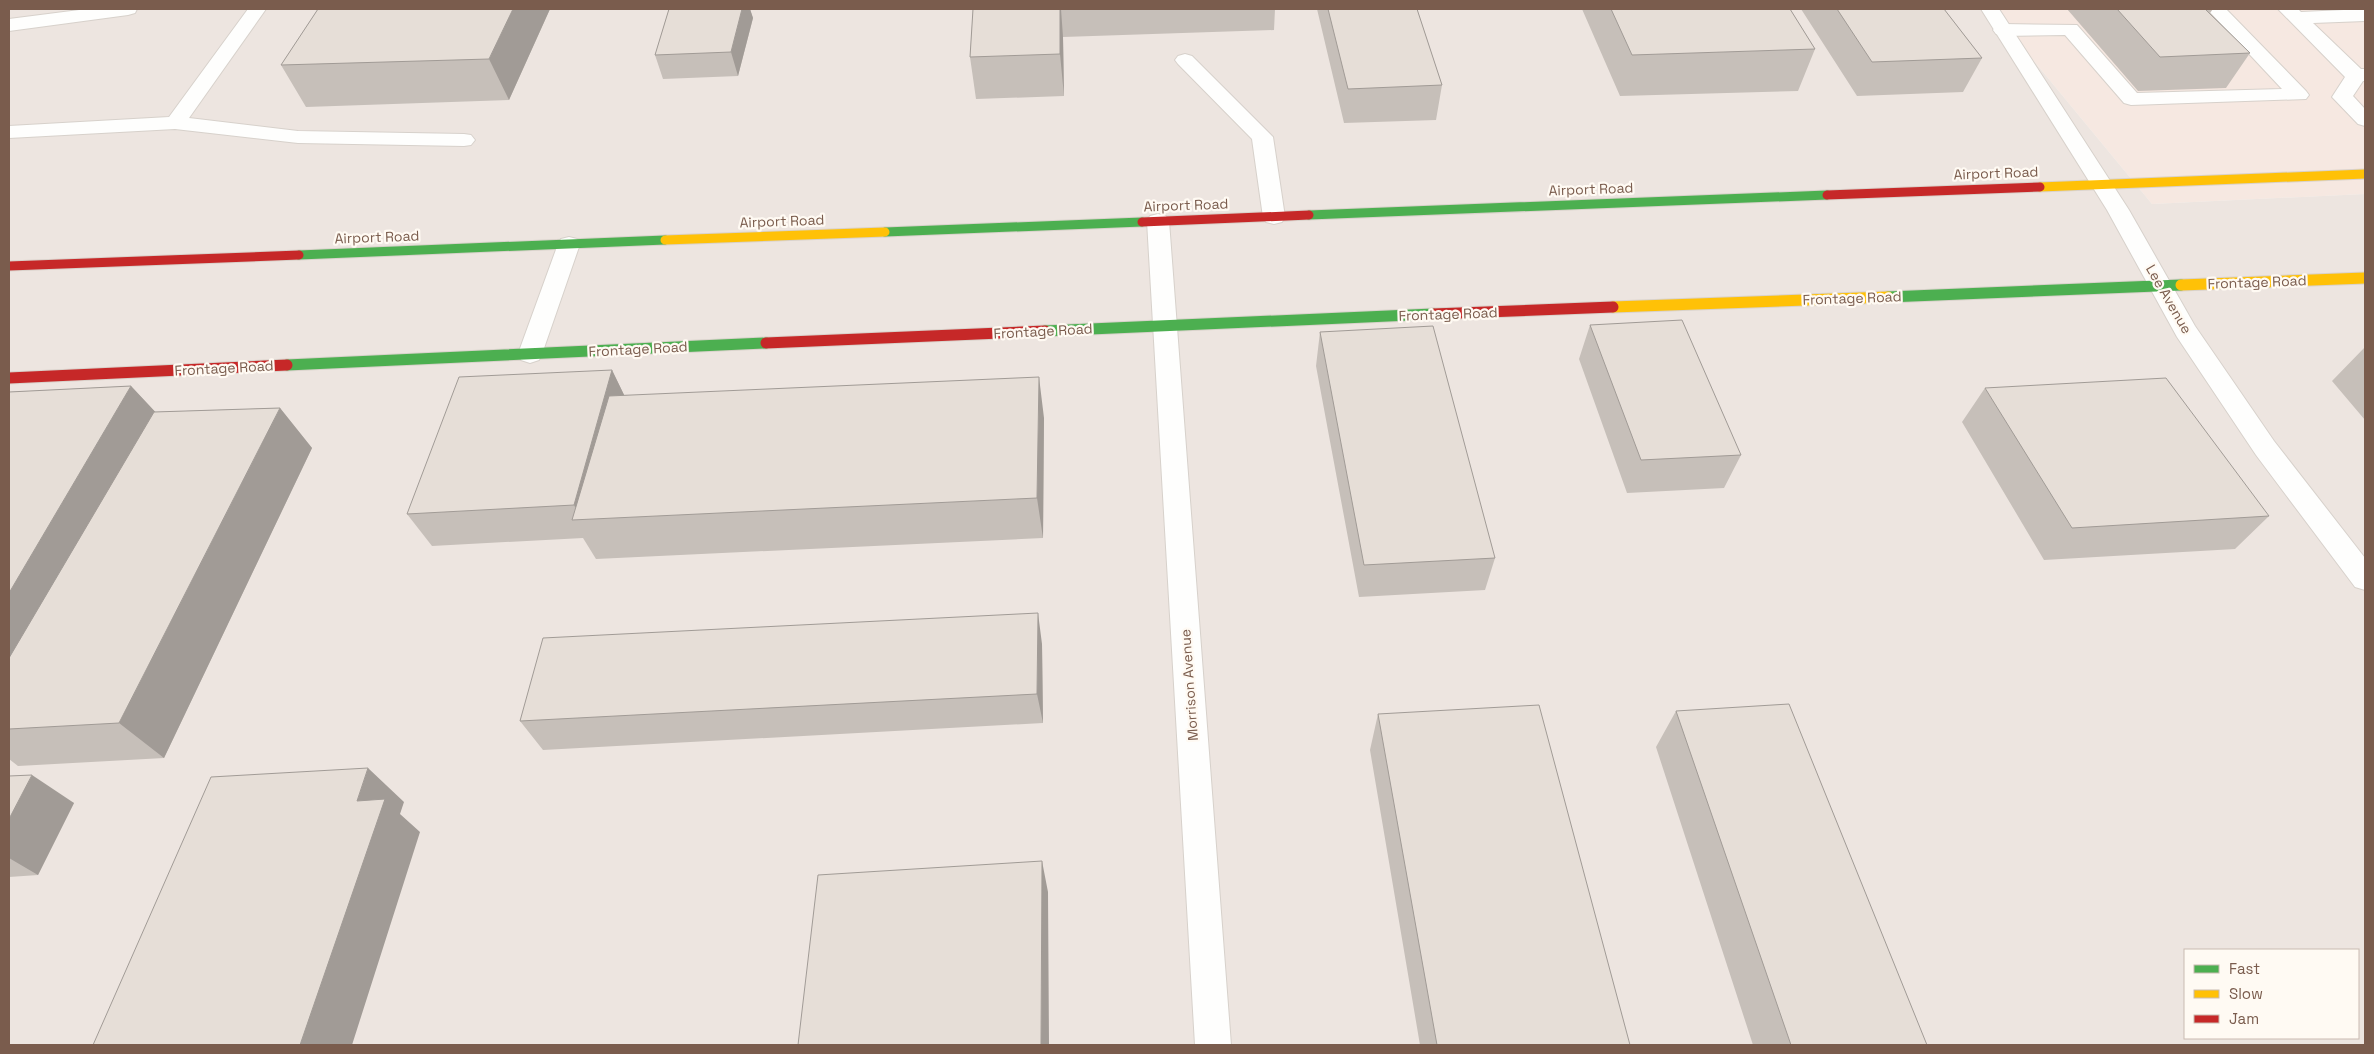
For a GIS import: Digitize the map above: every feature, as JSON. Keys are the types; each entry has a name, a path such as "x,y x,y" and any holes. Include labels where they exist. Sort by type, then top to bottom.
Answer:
{"main road":[{"name":"Airport Road","path":"9,266 2365,174"},
{"name":"Frontage Road","path":"9,378 1164,326 2365,278"}],"street":[{"path":"9,25 128,9"},
{"path":"175,124 257,9"},
{"name":"Lee Avenue","path":"1990,9 2102,184 2186,330 2266,448 2365,579"},
{"path":"2216,9 2320,96 2365,120"},
{"path":"2003,30 2070,29 2131,99 2320,96 2361,76 2292,14"},
{"path":"2292,14 2365,16"},
{"path":"1185,60 1262,137 1274,217"},
{"path":"9,132 175,124 298,137 464,140"},
{"name":"Morrison Avenue","path":"1158,221 1213,1045"},
{"path":"530,354 569,244"}],"shaded area":[{"path":"9,9 1991,9 2152,204 2365,194 2365,1045 9,1045"},
{"path":"1991,9 2365,9 2365,194 2152,204"}],"building":[{"path":"318,9 513,9 489,59 281,65"},
{"path":"669,9 742,9 731,52 655,55"},
{"path":"973,9 1060,9 1060,54 970,57"},
{"path":"1328,9 1417,9 1442,85 1348,89"},
{"path":"1611,9 1790,9 1815,49 1632,55"},
{"path":"1837,9 1944,9 1982,58 1872,62"},
{"path":"2117,9 2205,9 2250,53 2160,57"},
{"path":"1682,320 1741,455 1641,460 1590,325"},
{"path":"1433,326 1495,558 1364,565 1320,332"},
{"path":"612,370 574,505 407,514 459,377"},
{"path":"1039,377 1037,498 572,520 609,396"},
{"path":"2166,378 2269,516 2072,528 1985,388"},
{"path":"131,386 9,593 9,392"},
{"path":"280,408 119,723 9,729 9,658 154,412"},
{"path":"1038,613 1037,694 520,721 543,638"},
{"path":"1789,704 1927,1045 1791,1045 1676,711"},
{"path":"1539,705 1630,1045 1437,1045 1378,714"},
{"path":"368,768 357,801 385,799 300,1045 93,1045 211,777"},
{"path":"32,775 9,819 9,776"},
{"path":"1042,861 1041,1045 798,1045 818,875"}],"traffic: fast":[{"path":"1309,215 1827,195"},
{"path":"885,232 1142,222"},
{"path":"299,255 665,240"},
{"path":"1888,297 2181,285"},
{"path":"1045,331 1433,314"},
{"path":"287,365 766,343"}],"traffic: slow":[{"path":"2040,187 2365,174"},
{"path":"665,240 885,232"},
{"path":"2181,285 2365,278"},
{"path":"1613,307 1888,297"}],"traffic: jam":[{"path":"1827,195 2040,187"},
{"path":"1142,222 1309,215"},
{"path":"9,266 299,255"},
{"path":"1433,314 1613,307"},
{"path":"766,343 1045,331"},
{"path":"9,378 287,365"}]}
